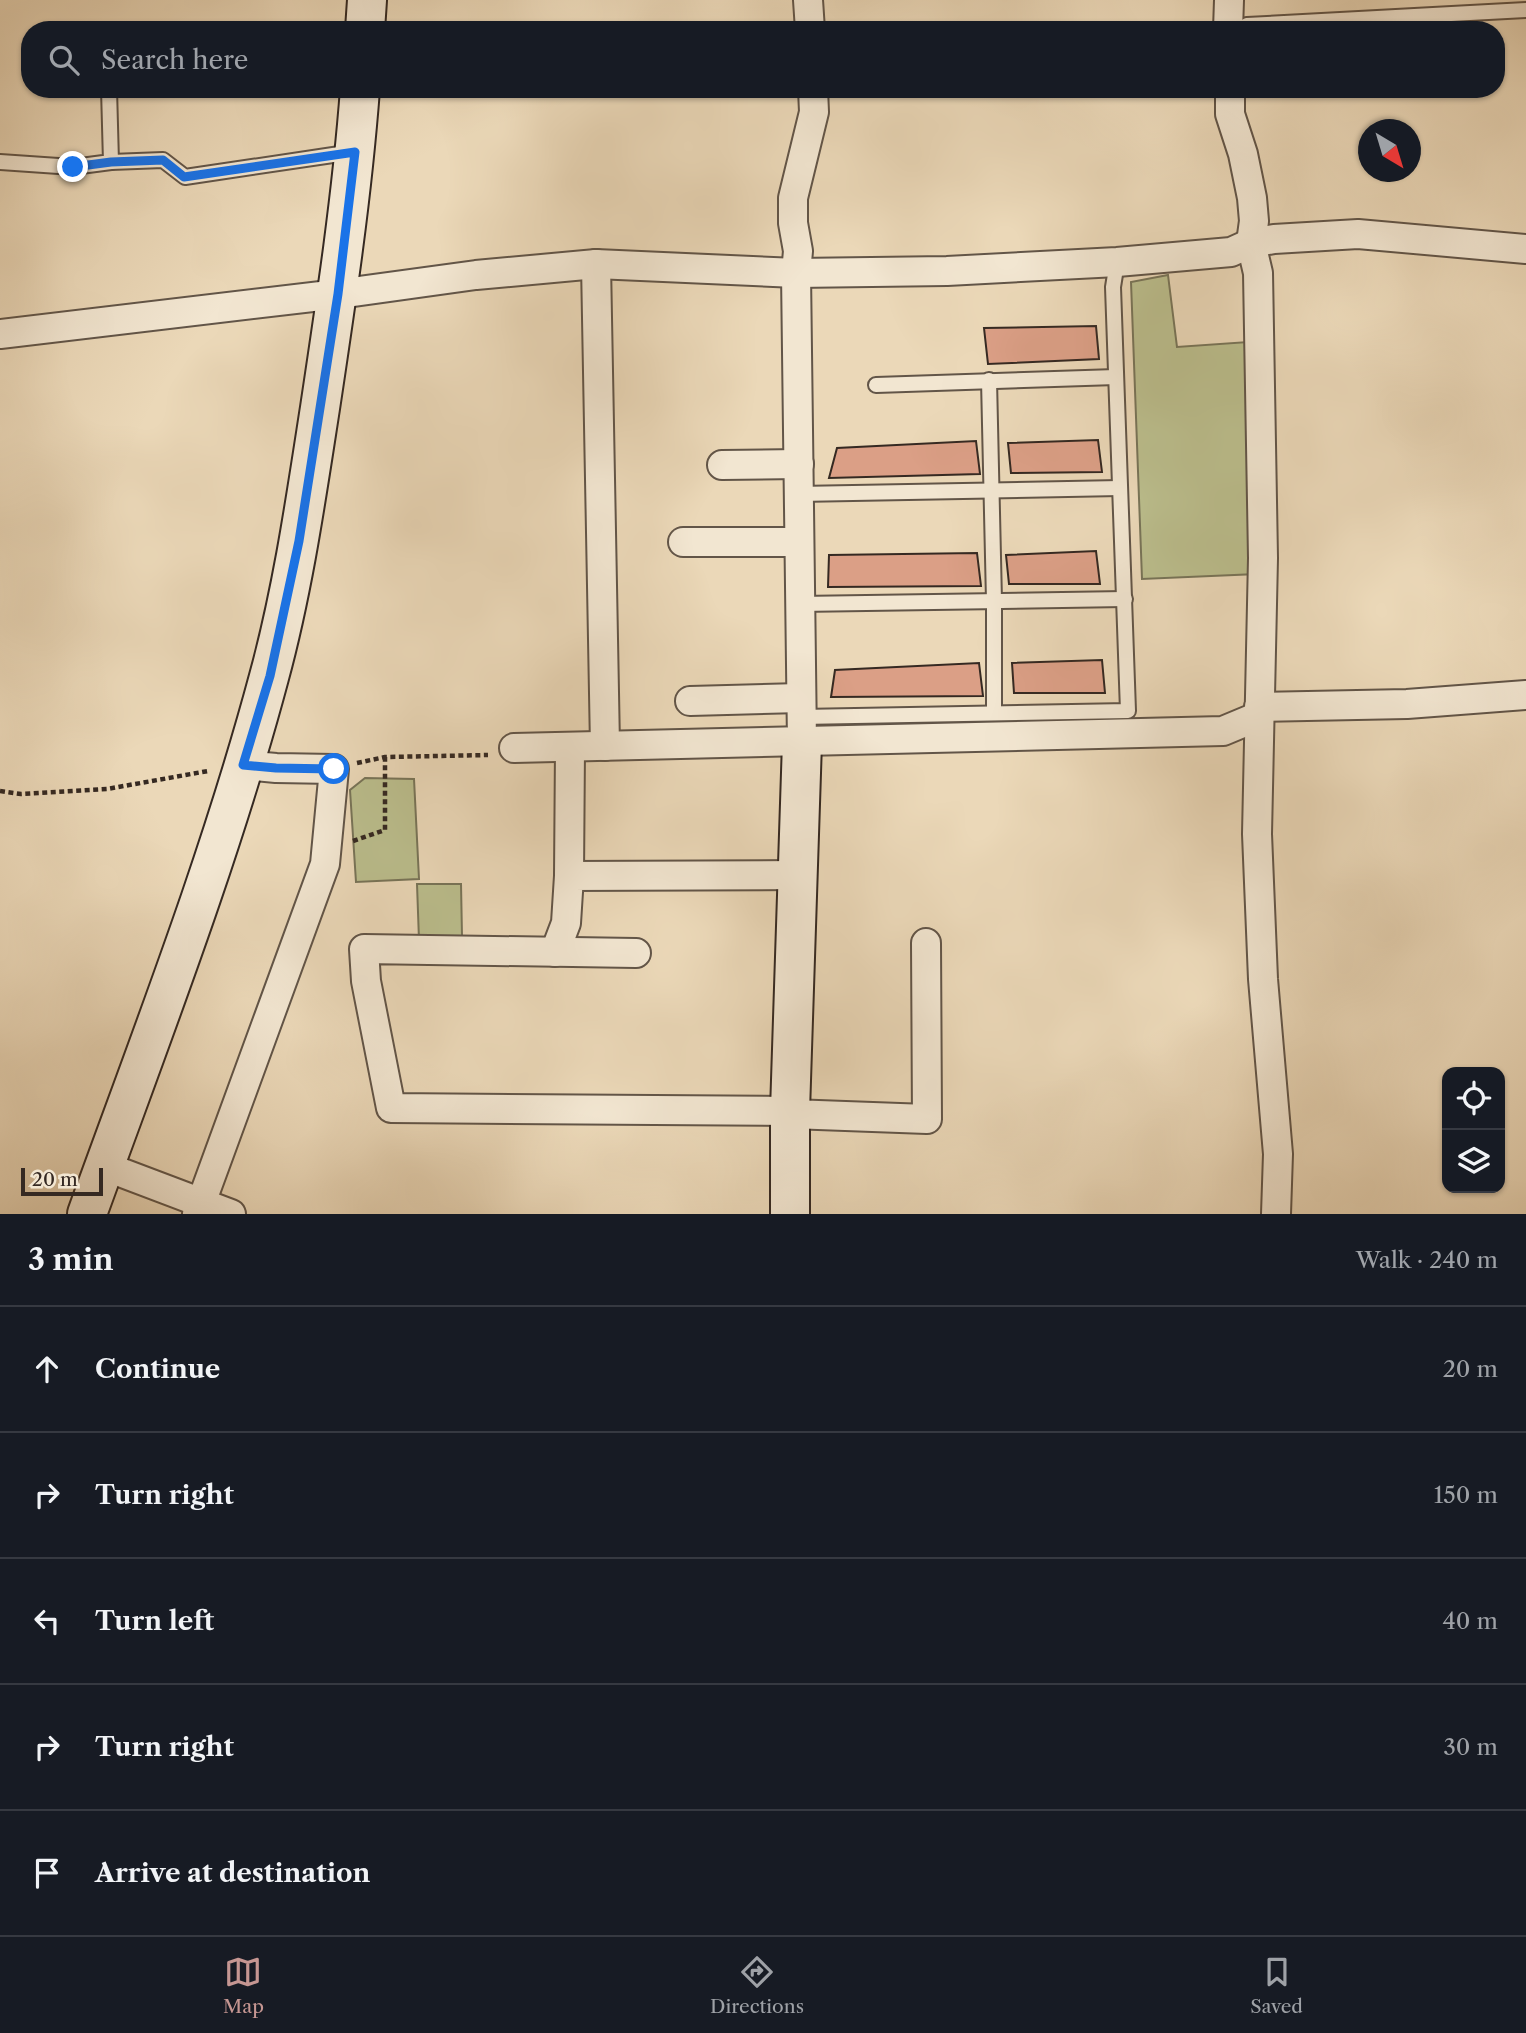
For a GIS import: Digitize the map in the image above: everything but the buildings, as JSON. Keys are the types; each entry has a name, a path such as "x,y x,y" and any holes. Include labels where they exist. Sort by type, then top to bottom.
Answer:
{"street":[{"path":"366,21 367,0"},
{"path":"808,0 809,21"},
{"path":"1228,0 1228,21"},
{"path":"87,1214 195,913 270,676 299,541 338,294 359,98"},
{"path":"790,1214 790,1113 801,719 796,273 798,251 793,223 793,198 814,111 813,98"},
{"path":"1230,98 1230,114 1243,155 1252,198 1254,221 1251,243 1258,273 1263,558 1257,834 1263,979 1278,1154 1276,1214"},
{"path":"0,334 476,275 596,264 796,273 947,271 1117,262 1231,252 1251,243 1274,239 1358,234 1526,249"},
{"path":"596,264 605,746"},
{"path":"722,465 799,464"},
{"path":"682,542 799,542"},
{"path":"690,701 801,719 1223,731 1259,711 1526,695"},
{"path":"513,748 605,746 801,719"},
{"path":"555,952 565,923 569,876 570,748"},
{"path":"199,1209 326,864 334,769 243,765"},
{"path":"569,876 797,875"},
{"path":"636,953 364,949 366,981 391,1108 790,1113 927,1119 926,943"},
{"path":"104,1166 199,1209 231,1214"}],"lane":[{"path":"1334,21 1526,10"},
{"path":"109,98 111,162"},
{"path":"0,162 73,167 163,160 184,177 355,152"},
{"path":"801,719 1128,711 1113,287 1117,262"},
{"path":"876,385 1116,377"},
{"path":"989,380 994,713"},
{"path":"798,495 1120,488"},
{"path":"799,604 1125,599"}],"path":[{"path":"334,769 385,757 509,755 513,748"},
{"path":"327,843 343,844 385,830 385,757"},
{"path":"0,791 21,794 107,789 243,765"}],"green space":[{"path":"1168,275 1177,347 1248,342 1257,574 1142,579 1131,282"},
{"path":"365,778 414,779 419,879 356,882 350,790"},
{"path":"417,884 461,884 462,936 419,940"}],"route":[{"path":"73,167 163,160 184,177 355,152 338,294 299,541 270,676 243,765 334,769"}]}
